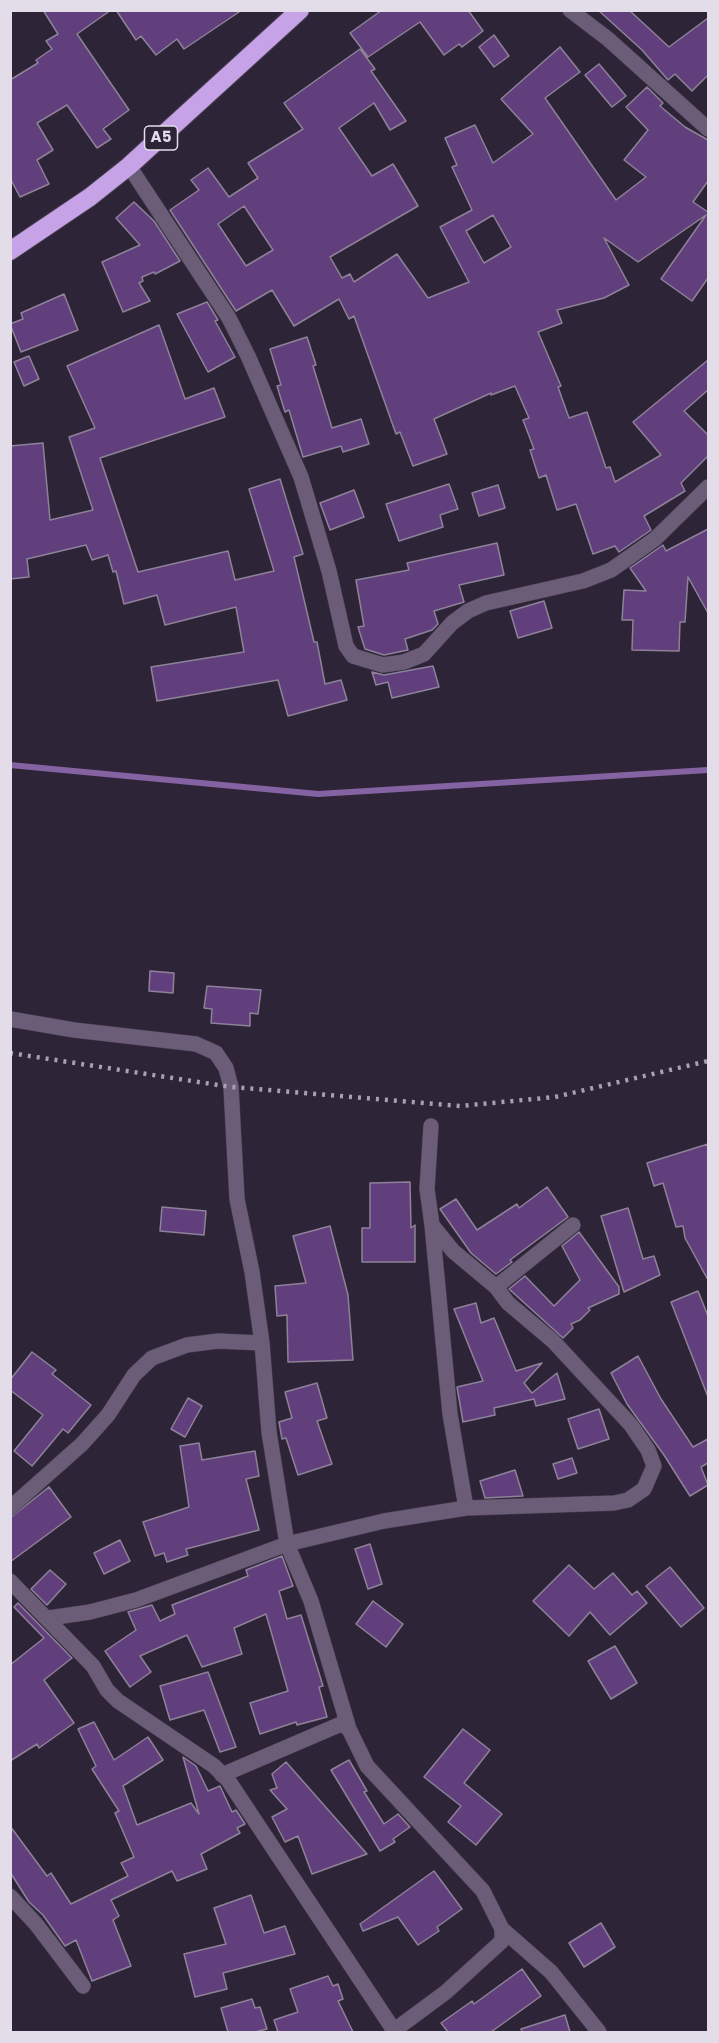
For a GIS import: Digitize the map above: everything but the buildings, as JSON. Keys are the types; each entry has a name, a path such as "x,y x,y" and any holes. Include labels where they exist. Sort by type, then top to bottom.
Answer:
{"highway":[{"name":"A5","path":"10,251 129,166 300,10"}],"street":[{"path":"570,10 608,39 708,129"},
{"path":"129,166 228,318 248,356 301,477 329,571 346,646 353,656 383,665 404,662 424,654 452,623 468,611 486,603 583,581 611,570 655,539 708,487"},
{"path":"10,1019 74,1030 196,1044 216,1053 226,1068 231,1087 237,1199 252,1272 262,1343 269,1432 287,1544 311,1601 349,1729 367,1766 483,1891 502,1929 551,1972 599,2032"},
{"path":"431,1126 427,1189 451,1426 466,1508"},
{"path":"49,1618 90,1612 136,1600 287,1544 384,1521 466,1508 614,1503 628,1500 644,1489 654,1466 648,1450 631,1425 553,1341 508,1303 496,1287 453,1251 432,1225"},
{"path":"496,1287 573,1225"},
{"path":"10,1508 82,1444 108,1415 134,1375 152,1358 187,1345 218,1341 262,1343"},
{"path":"10,1581 49,1618 93,1666 99,1679 118,1701 214,1766 222,1775 247,1806 393,2032 446,1992 494,1951 502,1941 502,1929"},
{"path":"222,1775 322,1730 340,1724 349,1729"},
{"path":"10,1896 36,1924 83,1986"}],"waterway":[{"path":"10,765 318,794 708,770"}],"railway":[{"path":"10,1053 231,1087 460,1106 555,1097 708,1061"}]}
